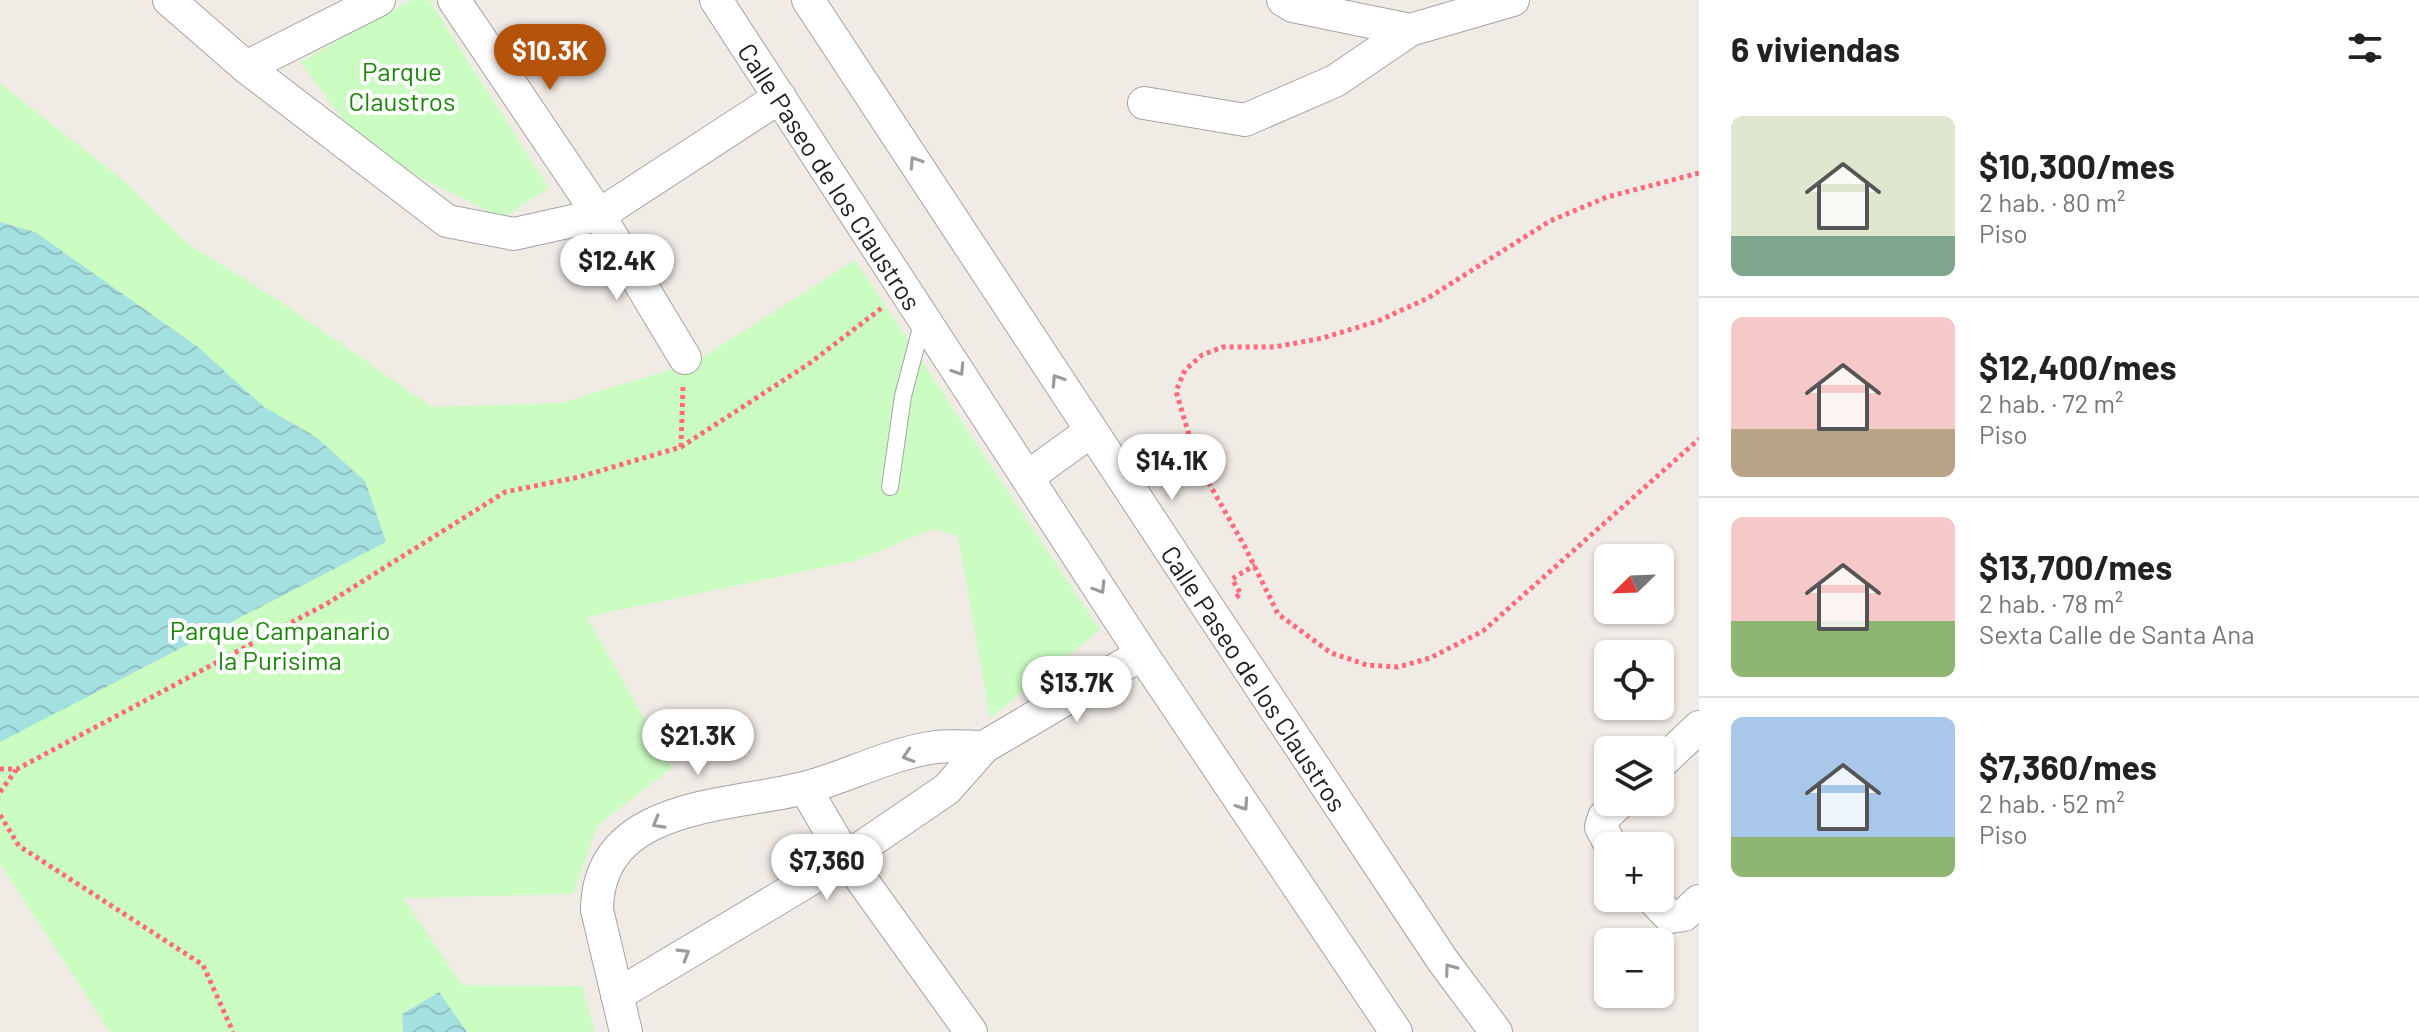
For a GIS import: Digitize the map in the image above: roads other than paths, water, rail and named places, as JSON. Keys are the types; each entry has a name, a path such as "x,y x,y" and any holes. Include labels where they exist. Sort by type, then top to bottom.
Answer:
{"street":[{"path":"169,0 246,67 447,221 514,234 599,215 780,97"},
{"path":"246,67 379,0"},
{"path":"454,0 599,215 685,358"},
{"name":"Calle Paseo de los Claustros","path":"716,0 1029,476 1142,654 1396,1032"},
{"name":"Calle Paseo de los Claustros","path":"808,0 1443,961 1496,1032"},
{"path":"1283,0 1293,6 1410,30"},
{"path":"1144,103 1245,120 1335,81 1410,30 1513,0"},
{"path":"1029,476 1091,431"},
{"path":"617,995 846,858 947,789 984,747 1142,654"},
{"path":"1674,751 1699,728"},
{"path":"626,1032 597,910 597,893 614,854 631,840 688,809 805,788 934,747 984,747"},
{"path":"805,788 846,858 971,1032"},
{"path":"1665,912 1670,917 1684,915 1699,901"}],"lane":[{"path":"890,487 903,396 924,317"}],"water":[{"path":"0,222 35,232 198,347 264,407 316,437 365,481 386,542 0,742"},
{"path":"439,992 467,1032 403,1032 402,1014"}],"park label":[{"name":"Parque Claustros","path":"402,85"},
{"name":"Parque Campanario la Purisima","path":"280,644"}]}
